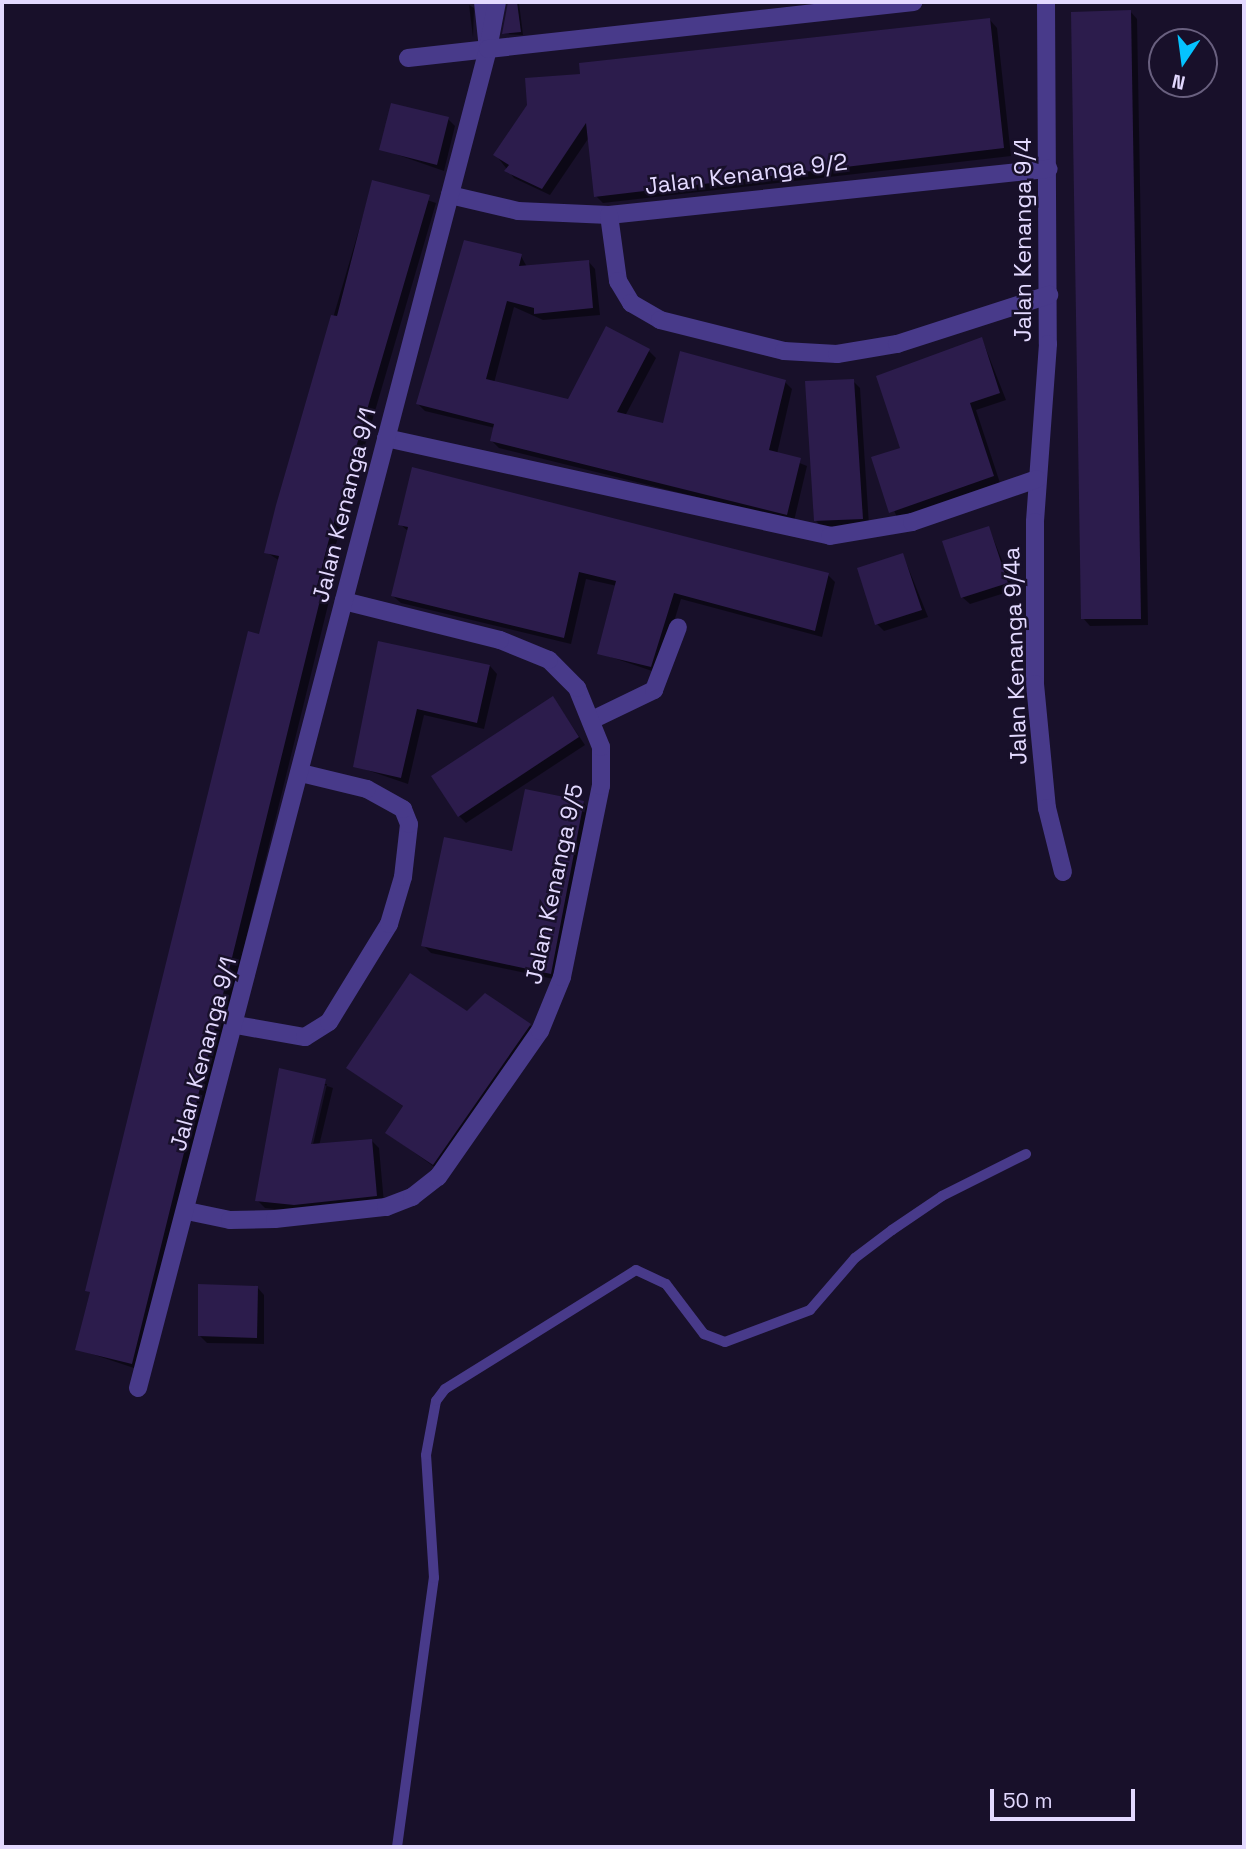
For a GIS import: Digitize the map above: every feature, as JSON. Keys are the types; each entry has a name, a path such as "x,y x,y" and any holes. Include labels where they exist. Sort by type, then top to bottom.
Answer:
{"street":[{"path":"483,2 488,49"},
{"name":"Jalan Kenanga 9/1","path":"138,1388 236,1025 488,49 497,2"},
{"path":"408,58 914,2"},
{"name":"Jalan Kenanga 9/4","path":"1037,479 1049,295 1046,2"},
{"name":"Jalan Kenanga 9/2","path":"450,195 518,211 609,215 1049,169"},
{"path":"609,215 618,281 631,303 660,320 784,351 837,355 897,344 1049,295"},
{"path":"386,438 830,536 912,522 1037,479"},
{"name":"Jalan Kenanga 9/4a","path":"1037,479 1035,684 1047,808 1063,872"},
{"name":"Jalan Kenanga 9/5","path":"187,1211 230,1220 386,1206 438,1177 553,1004 601,786 594,719 577,688 549,660 500,640 344,601"},
{"path":"594,719 654,690 667,671 678,627"},
{"path":"236,1025 304,1037 329,1022 389,925 403,877 409,824 403,809 368,789 301,773"}],"lane":[{"path":"397,1847 434,1578 426,1455 436,1401 445,1389 636,1270 666,1283 704,1334 725,1342 810,1310 855,1258 892,1230 942,1196 1026,1154"}],"building":[{"path":"508,2 517,2 521,32 502,34"},
{"path":"1131,10 1141,619 1081,619 1071,12"},
{"path":"990,18 1004,148 594,197 586,123 542,189 504,171 509,165 493,155 527,105 525,78 580,74 579,63"},
{"path":"391,103 449,117 437,165 379,150"},
{"path":"372,180 430,195 317,586 323,588 132,1364 75,1350 90,1292 85,1291 248,631 259,634 279,556 264,553 276,505 331,315 337,316"},
{"path":"464,240 522,254 519,266 589,260 593,308 534,314 534,308 507,301 486,379 568,399 606,326 650,349 617,412 663,423 680,351 786,380 769,450 801,458 787,515 490,441 494,424 416,404"},
{"path":"982,337 1000,393 970,403 994,476 889,513 871,457 900,448 876,376"},
{"path":"854,379 863,519 814,521 805,381"},
{"path":"412,467 829,573 815,631 674,593 651,667 597,654 616,581 579,572 564,638 391,596 408,527 398,525"},
{"path":"989,526 1008,583 961,598 942,541"},
{"path":"903,553 922,610 875,625 857,568"},
{"path":"378,641 490,665 477,723 417,709 401,778 353,767"},
{"path":"553,696 579,737 458,817 431,776"},
{"path":"525,789 584,801 551,974 421,946 444,837 512,851"},
{"path":"410,973 467,1011 485,993 531,1024 433,1165 385,1133 403,1106 346,1068"},
{"path":"279,1068 326,1079 311,1144 372,1139 377,1196 294,1205 255,1201"},
{"path":"198,1284 258,1286 257,1338 198,1336"}]}
